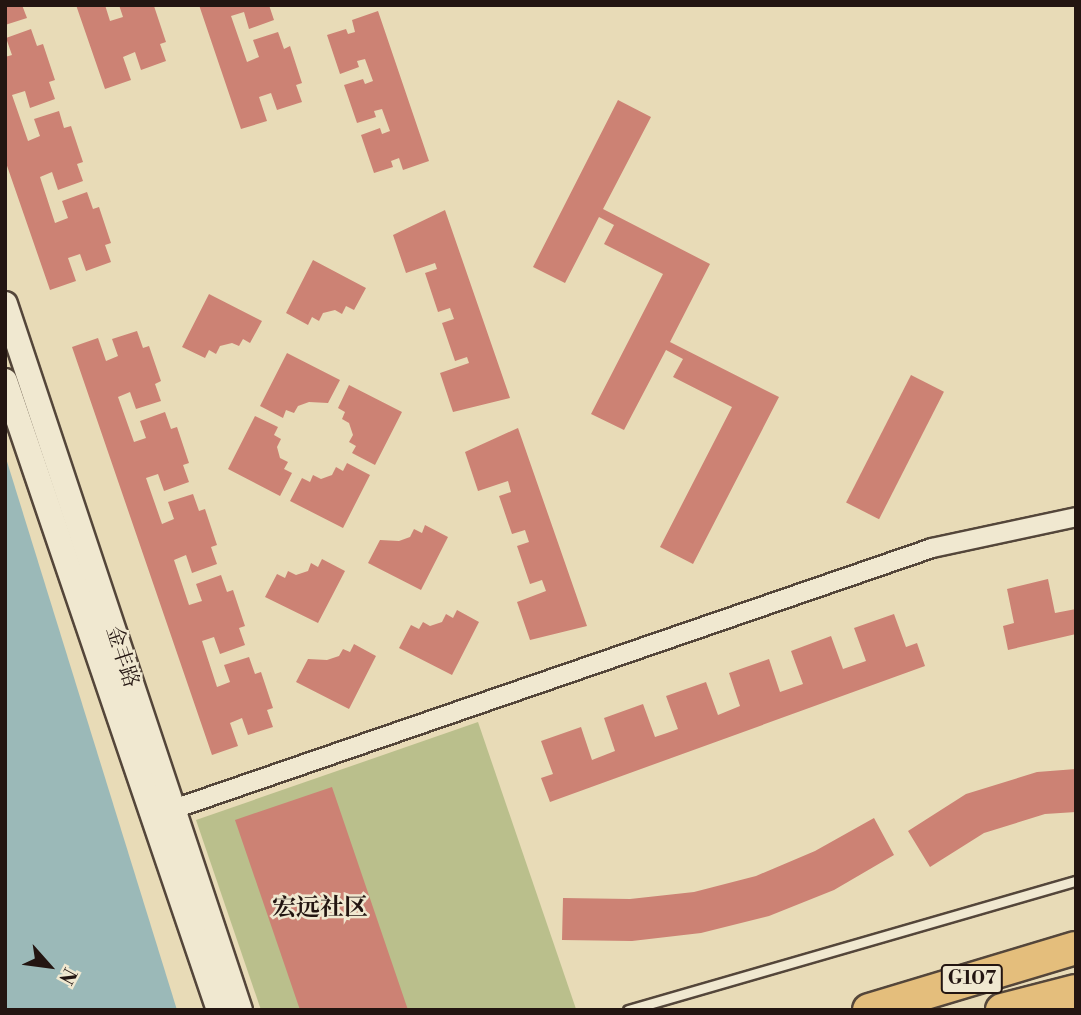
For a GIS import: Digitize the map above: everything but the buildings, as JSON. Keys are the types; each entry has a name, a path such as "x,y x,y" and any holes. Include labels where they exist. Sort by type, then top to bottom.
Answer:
{"highway":[{"name":"G107","path":"869,1010 1076,948"},
{"name":"G107","path":"1002,1010 1076,991"}],"street":[{"name":"金丰路","path":"5,304 162,813 219,1010"},
{"name":"金丰路","path":"5,381 162,813 240,1010"},
{"path":"162,813 932,548 1076,517"},
{"path":"1069,1010 1076,1003"}],"lane":[{"path":"628,1010 1076,881"}],"green space":[{"path":"478,722 576,1009 261,1010 196,820"}],"water":[{"path":"5,455 177,1010 5,1010"}],"district":[{"name":"宏远社区","path":"320,909"}]}
